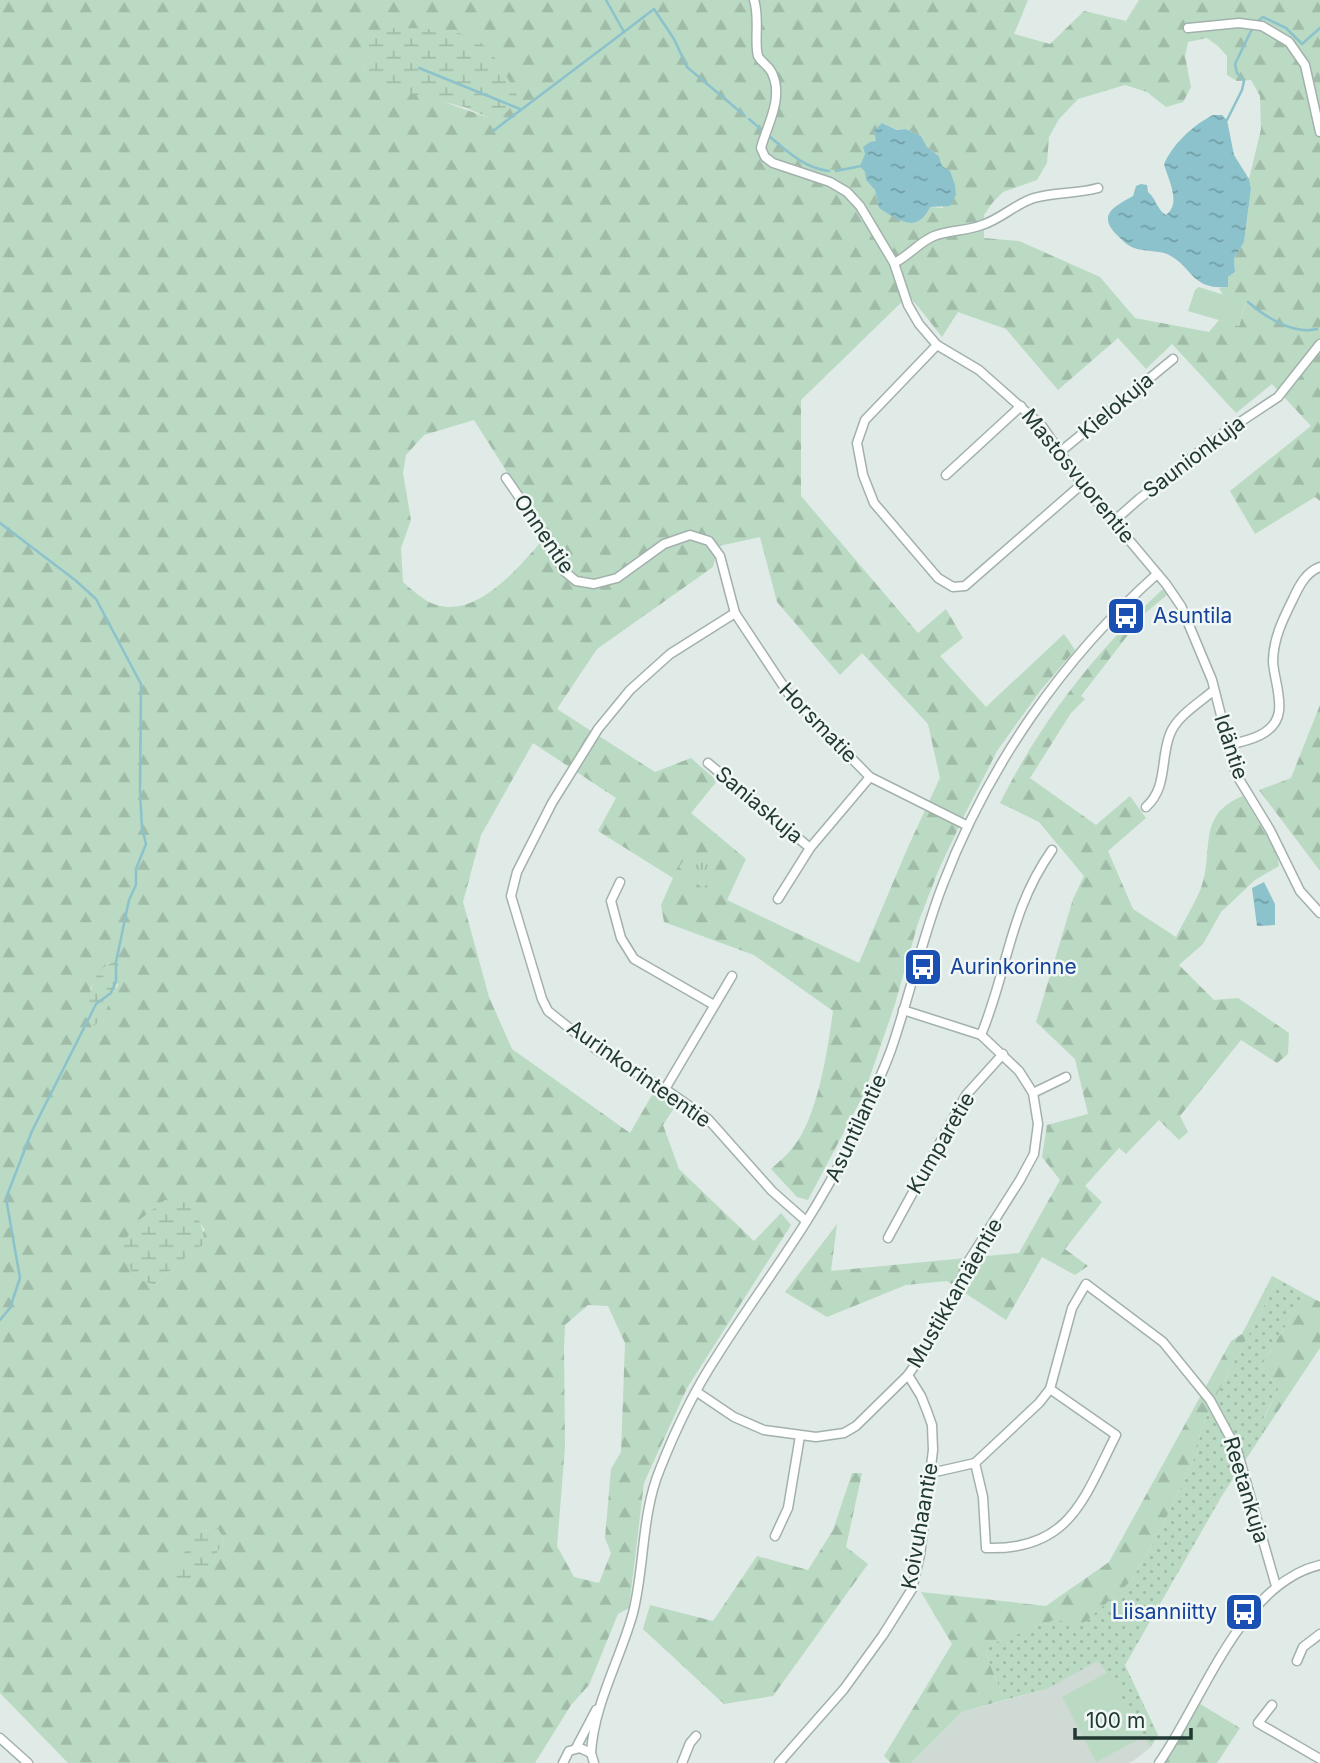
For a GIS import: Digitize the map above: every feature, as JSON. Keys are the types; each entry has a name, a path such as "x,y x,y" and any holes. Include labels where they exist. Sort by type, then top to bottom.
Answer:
{"street":[{"name":"Mastosvuorentie","path":"754,0 757,9 758,56 772,71 775,81 775,103 761,148 765,157 773,163 831,182 847,192 860,206 894,263 908,306 919,324 937,345 979,370 1042,426 1082,484 1157,574"},
{"path":"1188,28 1239,23 1262,26 1289,41 1305,65 1320,132"},
{"path":"894,263 905,258 933,236 980,226 1035,198 1098,188"},
{"name":"Saunionkuja","path":"1114,521 1219,436 1278,397 1320,344"},
{"path":"937,345 865,420 856,443 863,475 874,503 938,578 953,587 965,586 1082,484"},
{"name":"Kielokuja","path":"1060,452 1173,359"},
{"path":"946,475 1021,406"},
{"name":"Onnentie","path":"506,478 537,523 564,571 576,581 594,584 617,578 664,544 690,535 709,541 720,556 724,569"},
{"path":"1227,745 1252,739 1269,729 1279,712 1273,660 1277,634 1299,587 1308,574 1320,568"},
{"name":"Horsmatie","path":"724,569 735,613 790,696 870,777 968,826"},
{"name":"Idäntie","path":"1157,574 1181,606 1195,635 1212,680 1236,774 1270,830 1300,891 1320,913"},
{"name":"Asuntilantie","path":"563,1763 566,1755 576,1748 600,1705 626,1636 634,1609 650,1503 658,1474 714,1360 826,1192 876,1088 935,904 968,826 1021,731 1054,684 1157,574"},
{"name":"Aurinkorinteentie","path":"735,613 670,654 630,690 598,729 552,803 517,872 511,896 548,1011 597,1050 665,1089 709,1119 772,1191 806,1221"},
{"path":"1146,807 1159,791 1170,735 1175,725 1213,691"},
{"name":"Saniaskuja","path":"708,763 810,848"},
{"path":"778,900 810,848 870,777"},
{"path":"981,1035 1015,919 1028,888 1052,850"},
{"path":"620,882 611,901 621,938 634,959 714,1004"},
{"path":"665,1089 732,976"},
{"name":"Mustikkamäentie","path":"697,1392 734,1417 764,1430 800,1436 832,1436 850,1430 868,1416 908,1375 938,1329 968,1262 995,1222 1034,1154 1038,1125 1033,1093 1019,1071 981,1035 903,1010"},
{"name":"Kumparetie","path":"888,1238 966,1095 1003,1054"},
{"path":"1033,1093 1066,1077"},
{"name":"Reetankuja","path":"1050,1389 1072,1308 1086,1284 1163,1342 1210,1400 1237,1450 1276,1586"},
{"name":"Koivuhaantie","path":"779,1763 844,1689 907,1600 916,1578 931,1473 932,1425 921,1396 908,1375"},
{"path":"931,1473 975,1463 1023,1419 1050,1389 1116,1435 1079,1506 1060,1529 1009,1549 986,1548 983,1497 975,1463"},
{"path":"775,1536 788,1508 800,1436"},
{"path":"1159,1763 1245,1620 1276,1586 1295,1574 1320,1564"},
{"path":"1297,1661 1303,1647 1320,1634"},
{"name":"Asuntilantie","path":"591,1754 600,1705"},
{"path":"1272,1705 1258,1723 1320,1759"},
{"path":"682,1763 690,1743 696,1736"},
{"path":"0,1738 28,1763"},
{"path":"576,1748 591,1754 594,1763"}],"shaded area":[{"path":"1097,1660 1108,1672 1151,1747 1133,1761 911,1763 962,1712 1047,1689"}],"green space":[{"path":"0,0 1028,0 1014,34 1050,44 1084,11 1126,21 1139,0 1320,0 1320,501 1315,497 1255,534 1230,491 1311,426 1272,384 1236,413 1172,344 1146,369 1118,338 1058,390 1006,329 958,312 942,337 909,295 801,400 801,496 918,633 946,609 963,638 940,656 986,707 1064,634 1075,650 1040,691 997,751 965,814 918,923 895,1004 864,1094 808,1200 797,1197 771,1169 794,1146 810,1117 821,1081 833,1011 754,955 664,922 661,905 673,878 598,831 616,798 533,743 481,835 463,902 489,997 512,1049 630,1133 655,1090 676,1105 663,1125 679,1169 754,1241 781,1213 791,1225 687,1388 644,1483 629,1608 618,1614 589,1685 571,1705 535,1763 68,1763 0,1693","holes":["1207,38 1227,56 1227,75 1237,81 1251,80 1260,96 1261,129 1249,179 1251,190 1244,242 1234,259 1235,272 1228,277 1228,287 1219,288 1223,295 1246,303 1239,326 1219,320 1209,332 1135,318 1100,277 1019,241 984,238 984,215 1003,192 1037,180 1047,163 1049,137 1059,119 1078,99 1125,85 1147,92 1166,107 1183,102 1191,87 1185,56 1188,42","368,61 489,118 363,73","882,123 921,136 927,147 939,156 942,166 943,208 929,207 924,216 913,223 900,220 879,208 875,190 866,180 861,166 865,154 876,141","474,420 547,535 510,575 480,599 446,607 429,602 403,582 401,548 411,520 403,473 406,455 424,435","760,537 777,602 840,675 862,653 928,724 940,778 859,963 727,900 746,859 691,813 717,781 691,758 655,772 557,709 597,649 713,567 719,546","109,963 118,985 111,998 90,990 96,977","196,1217 205,1230 178,1263 155,1285","588,1305 608,1306 625,1343 621,1452 611,1469 605,1538 611,1553 599,1583 574,1577 557,1546 565,1447 565,1325","217,1528 224,1539 213,1561 188,1549 196,1533"]},
{"path":"384,28 449,31 473,38 498,62 518,98 507,112 490,118 464,107 381,86 363,73 368,61 368,43"},
{"path":"1199,287 1246,302 1239,326 1188,311 1195,290"},
{"path":"1163,589 1168,594 1144,614 1081,696 1085,699 1071,713 1030,778 1096,825 1130,796 1146,818 1108,851 1133,909 1176,937 1201,888 1212,824 1218,813 1243,796 1277,853 1279,866 1255,880 1221,912 1203,944 1179,965 1214,1000 1238,998 1289,1033 1288,1054 1277,1063 1241,1040 1180,1116 1188,1132 1179,1140 1159,1120 1126,1154 1119,1148 1085,1186 1102,1202 1065,1249 1088,1266 1075,1275 1042,1257 1006,1320 947,1281 906,1285 827,1317 785,1292 837,1224 831,1271 1019,1253 1060,1180 1042,1157 1047,1125 1088,1114 1075,1059 1036,1022 1073,899 1084,876 1039,822 1000,803 1033,744 1072,688 1115,637"},
{"path":"1320,705 1320,871 1259,790 1291,778"},
{"path":"690,851 717,871 703,889 679,867"},
{"path":"116,962 121,967 115,991 104,1014 94,1026 87,1018 93,984 101,970"},
{"path":"165,1200 191,1203 202,1228 204,1244 178,1263 155,1285 134,1278 122,1245 138,1221"},
{"path":"1272,1276 1278,1279 1215,1398 1201,1429 1197,1452 1161,1529 1131,1581 1084,1623 1054,1620 987,1646 986,1654 1004,1700 962,1712 911,1763 891,1763 884,1756 952,1644 921,1592 1046,1606 1109,1562 1231,1341 1242,1334"},
{"path":"1278,1279 1305,1294 1260,1368 1279,1388 1263,1419 1264,1432 1223,1494 1125,1665 1158,1735 1151,1747 1097,1661 1047,1689 1004,1700 986,1654 986,1646 1054,1620 1084,1622 1131,1581 1161,1529 1197,1452 1201,1429 1215,1398"},
{"path":"1305,1294 1320,1302 1320,1348 1264,1432 1263,1420 1279,1388 1260,1368"},
{"path":"852,1473 862,1473 846,1547 868,1564 773,1696 724,1704 643,1629 650,1605 713,1621 757,1556 808,1570 833,1530"},
{"path":"217,1528 224,1539 213,1561 194,1583 179,1584 173,1571 196,1533"},
{"path":"1108,1672 1143,1737 1096,1762 1062,1697"},
{"path":"1200,1704 1240,1728 1217,1763 1165,1763"}],"water":[{"path":"1213,115 1222,115 1227,120 1234,155 1249,179 1251,189 1244,242 1234,259 1235,272 1228,277 1228,287 1206,285 1167,254 1132,247 1117,235 1108,221 1111,211 1133,196 1136,186 1141,184 1147,185 1148,192 1166,215 1171,210 1171,184 1164,164 1184,136"},
{"path":"882,123 921,136 927,147 939,156 942,166 950,171 955,185 956,195 950,206 930,207 925,216 913,223 900,220 879,208 875,190 866,180 865,172 860,166 865,154 863,147 876,141 874,131"},
{"path":"1264,882 1275,904 1275,925 1257,926 1252,888"}],"waterway":[{"path":"606,0 624,32 654,9 674,39 687,67 744,115"},
{"path":"1258,21 1263,17 1286,28 1302,44 1320,28"},
{"path":"1227,120 1244,81 1237,73 1235,64 1252,29"},
{"path":"493,131 624,32"},
{"path":"419,68 520,109"},
{"path":"749,119 763,131"},
{"path":"769,136 804,163 829,171"},
{"path":"836,171 861,166"},
{"path":"1248,302 1271,319 1290,327 1317,329"},
{"path":"0,523 96,599 141,684 140,792 142,828 146,844 136,869 136,885 129,900 116,962 116,981 111,993 96,1004 32,1131 6,1198 20,1278 10,1308 0,1320"}],"place":[{"name":"Asuntila","path":"1126,616"},
{"name":"Aurinkorinne","path":"923,967"},
{"name":"Liisanniitty","path":"1244,1612"}]}
